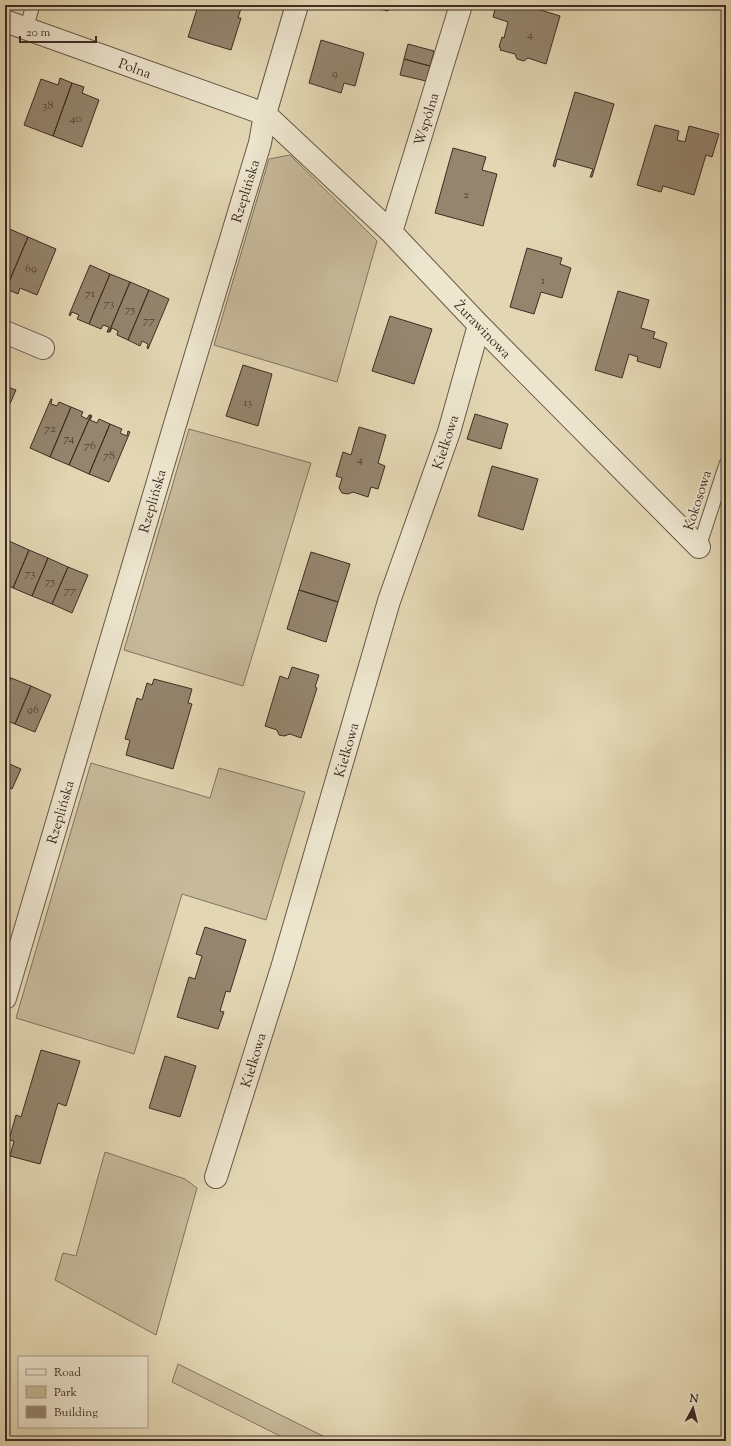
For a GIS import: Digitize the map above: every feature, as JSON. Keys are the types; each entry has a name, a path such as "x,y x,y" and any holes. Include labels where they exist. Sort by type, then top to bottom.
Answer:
{"street":[{"name":"Rzeplińska","path":"5,998 178,413 260,143 265,114 297,5"},
{"name":"Wspólna","path":"391,232 461,5"},
{"name":"Polna","path":"5,22 265,114"},
{"name":"Żurawinowa","path":"265,114 391,232 479,325 699,547"},
{"name":"Kiełkowa","path":"216,1177 282,968 389,601 449,432 479,325"},
{"path":"5,332 43,348"}],"lane":[{"path":"26,29 33,5"},
{"name":"Kokosowa","path":"699,547 726,464"}],"green space":[{"path":"290,155 377,241 337,382 214,345 269,159"},
{"path":"189,429 311,463 243,686 124,650"},
{"path":"91,763 210,798 219,768 305,792 266,920 182,894 134,1054 16,1018"},
{"path":"105,1152 185,1179 197,1188 156,1335 55,1280 63,1253 76,1256"},
{"path":"178,1364 333,1441 290,1441 172,1382"}],"building":[{"path":"215,5 242,5 238,18 241,18 231,50 188,37 198,6 213,10"},
{"path":"363,5 389,5 388,11"},
{"path":"496,5 532,5 531,7 560,16 546,64 528,58 524,61 517,59 515,54 500,50 501,48 499,47 502,37 504,38 508,22 493,17"},
{"path":"321,40 364,53 355,86 344,83 341,93 309,83"},
{"path":"408,44 434,51 430,66 404,59"},
{"path":"404,59 430,66 426,81 400,75"},
{"path":"60,78 72,83 53,136 24,125 41,79 58,85"},
{"path":"72,83 84,87 82,93 99,100 82,147 53,136"},
{"path":"575,92 614,104 592,177 590,177 593,169 557,159 555,167 553,166"},
{"path":"655,125 679,131 677,140 685,142 689,126 719,134 712,157 706,155 694,195 663,186 661,192 637,185"},
{"path":"453,148 486,157 482,170 497,174 483,226 435,213"},
{"path":"5,227 28,237 6,289 5,288"},
{"path":"28,237 56,249 37,295 20,288 18,294 6,289"},
{"path":"527,248 562,258 560,264 571,268 562,298 541,292 534,314 510,307"},
{"path":"90,265 110,274 89,324 77,319 79,315 72,312 70,316 69,315"},
{"path":"110,274 130,282 109,332 107,332 109,327 103,325 101,329 89,324"},
{"path":"130,282 149,290 128,340 117,335 118,331 112,328 109,332"},
{"path":"149,290 169,299 148,349 148,344 142,341 140,346 128,340"},
{"path":"618,291 649,300 641,328 655,332 653,338 667,343 660,368 637,361 638,357 629,354 622,378 595,370"},
{"path":"390,316 432,329 414,384 372,371"},
{"path":"243,365 272,374 258,426 226,416"},
{"path":"5,386 16,390 5,415"},
{"path":"51,399 51,404 57,406 59,402 71,407 50,457 30,448"},
{"path":"71,407 83,412 81,416 87,419 89,415 91,415 69,465 50,457"},
{"path":"475,414 508,424 501,449 467,439"},
{"path":"91,415 90,420 97,423 99,419 110,424 89,474 69,465"},
{"path":"110,424 122,429 120,433 127,436 128,431 130,432 109,482 89,474"},
{"path":"359,427 386,435 378,463 385,466 378,489 371,487 368,497 353,492 348,494 342,493 339,488 342,478 336,476 343,452 351,455"},
{"path":"492,466 538,479 523,530 478,516"},
{"path":"9,541 29,550 13,588 5,584 5,550"},
{"path":"29,550 48,558 32,596 13,588"},
{"path":"311,552 350,564 338,602 299,590"},
{"path":"48,558 68,567 52,604 32,596"},
{"path":"68,567 88,575 72,613 52,604"},
{"path":"299,590 338,602 326,642 287,629"},
{"path":"292,667 319,675 315,687 317,688 301,738 290,734 284,736 279,735 277,730 265,726 280,676 288,679"},
{"path":"5,675 11,678 5,692"},
{"path":"11,678 31,686 15,724 5,720 5,692"},
{"path":"154,679 192,689 188,703 192,704 173,769 126,755 130,740 125,739 137,698 142,700 147,683 152,685"},
{"path":"31,686 51,695 35,732 15,724"},
{"path":"5,762 21,769 12,789 5,786"},
{"path":"205,927 246,940 230,992 226,991 220,1011 224,1012 218,1029 177,1017 189,977 195,979 202,956 196,954"},
{"path":"41,1050 80,1061 66,1106 58,1103 40,1164 10,1156 14,1141 9,1140 16,1115 21,1117"},
{"path":"165,1056 196,1066 180,1117 149,1108"}]}
